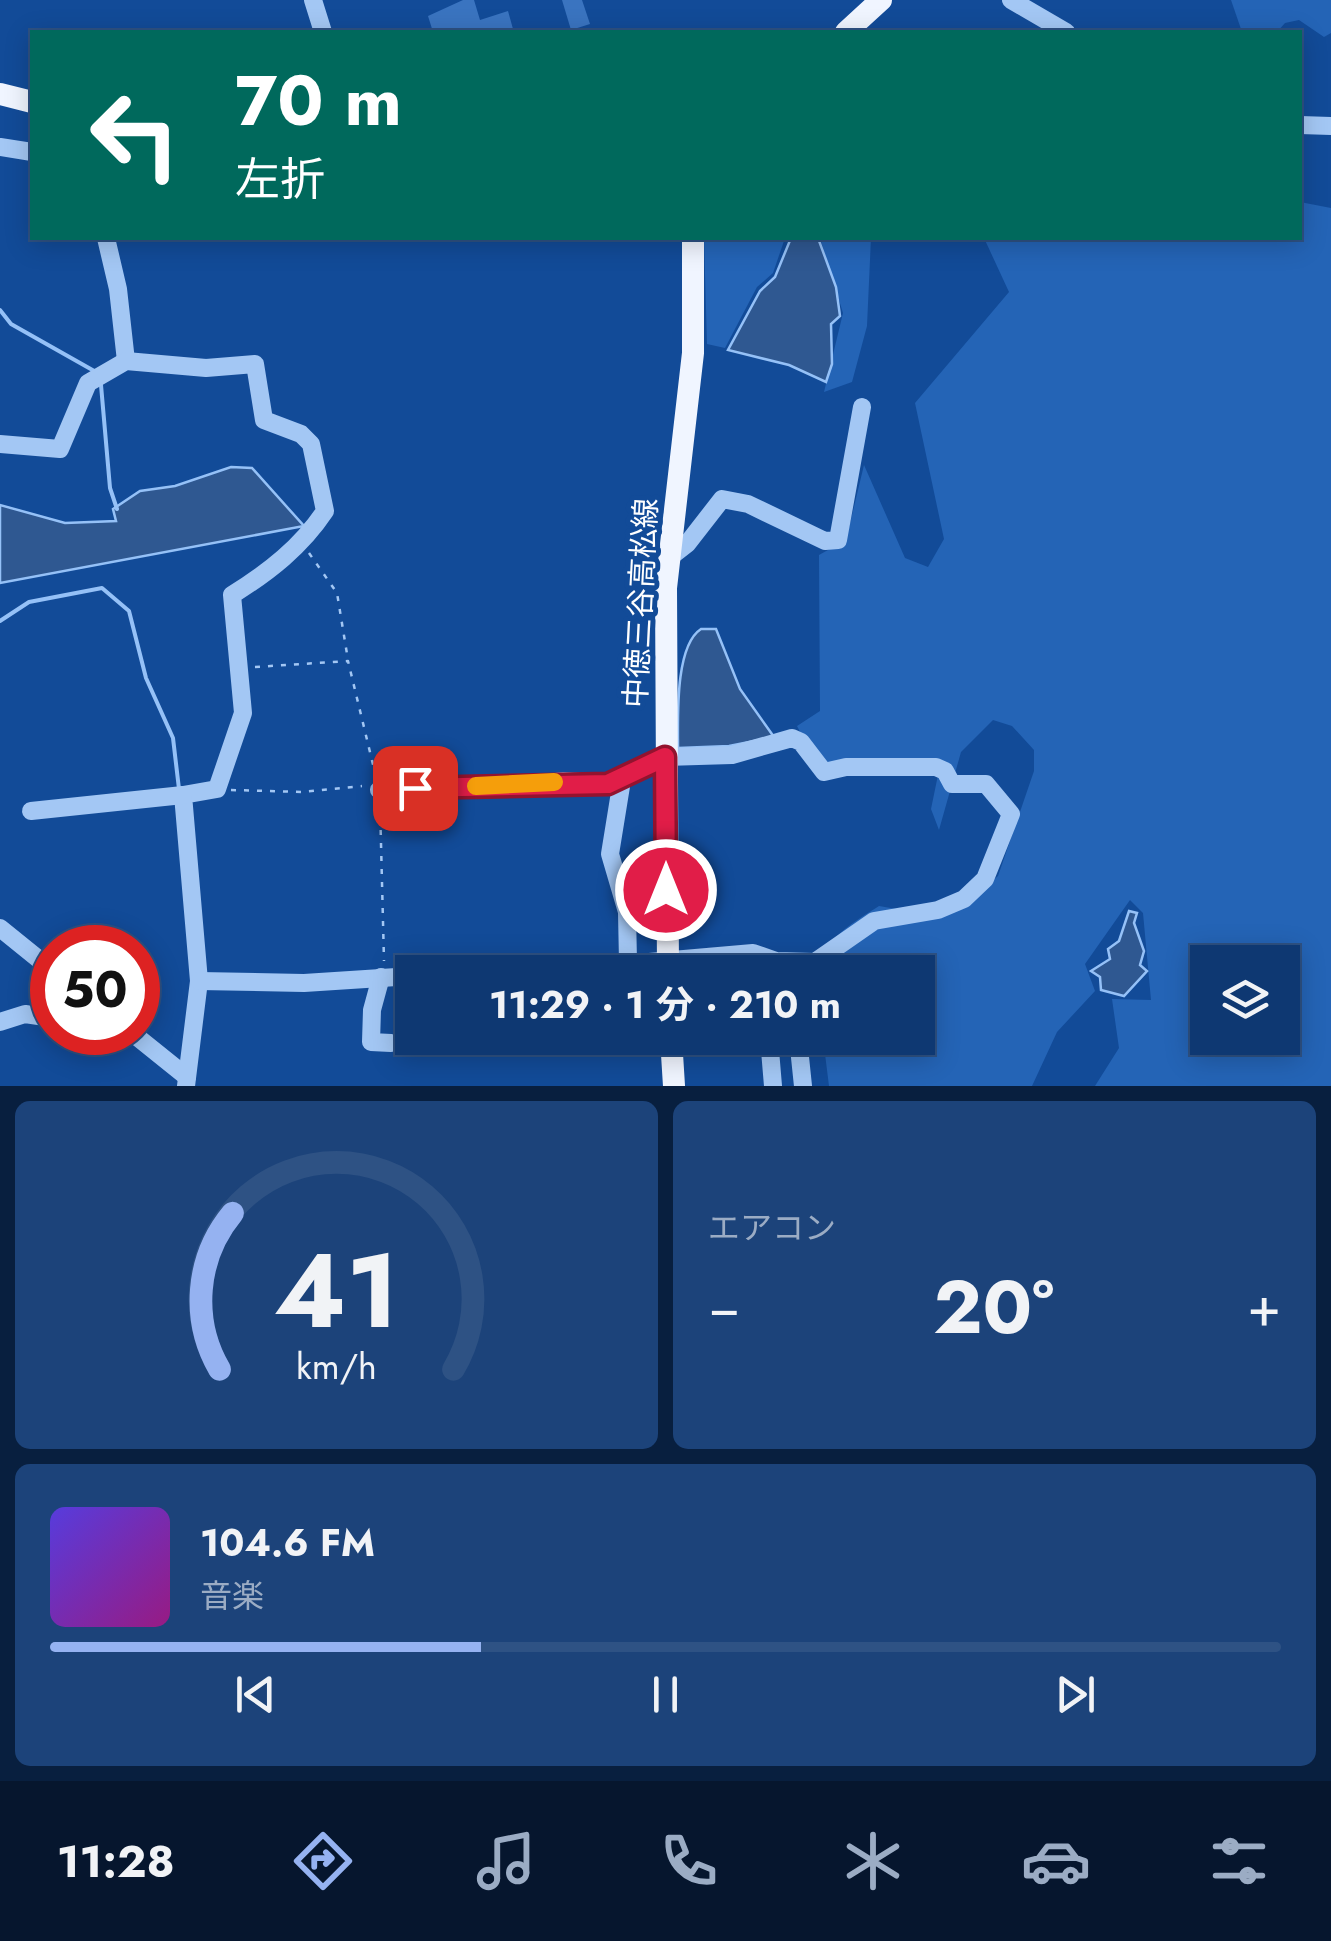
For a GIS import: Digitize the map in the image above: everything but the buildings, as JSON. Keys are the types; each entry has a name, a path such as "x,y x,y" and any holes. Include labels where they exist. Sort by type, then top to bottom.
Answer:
{"main road":[{"path":"848,30 881,0"},
{"path":"0,94 30,102"},
{"name":"中徳三谷高松線","path":"668,955 665,757 669,558 692,353 693,240"},
{"path":"672,1055 674,1086"}],"street":[{"path":"313,0 321,30"},
{"path":"1012,0 1063,30"},
{"path":"1302,124 1331,126"},
{"path":"0,147 30,152"},
{"path":"106,240 126,361"},
{"path":"0,444 60,449 88,383 126,361 206,368 255,364 264,420 301,434 310,444 325,510 301,542 272,570 232,596 243,712 217,789 31,812"},
{"path":"669,558 687,544 722,499 748,504 824,541 838,540 862,407"},
{"path":"379,789 406,793 415,788 451,784 507,788 622,780 665,757 732,755 792,738 801,742 824,772 846,767 936,767 945,771 952,784 986,784 1011,814 985,879 964,899 938,910 874,920 829,955"},
{"path":"622,780 610,854 627,912 628,955"},
{"path":"183,795 188,893 200,981 187,1082"},
{"path":"0,928 30,952"},
{"path":"383,977 371,1042 390,1042"},
{"path":"200,981 304,983 395,977"},
{"path":"0,1022 30,1015"},
{"path":"157,1055 187,1082"},
{"path":"770,1055 773,1086"},
{"path":"800,1055 804,1086"}],"path":[{"path":"301,542 337,593 348,661 379,789 383,977"},
{"path":"239,668 348,661"},
{"path":"217,789 302,792 345,784 379,789"}],"shaded area":[{"path":"1231,0 1331,0 1331,33 1324,37 1299,20 1285,23 1279,30 1241,30"},
{"path":"1302,202 1331,208 1331,1086 1095,1086 1119,1048 1112,999 1151,1000 1143,913 1130,900 1085,964 1095,991 1057,1032 1032,1086 829,1086 825,1055 935,1055 935,955 822,955 824,951 840,933 879,906 914,912 966,904 998,876 1034,771 1034,750 1012,726 993,720 961,752 939,830 931,809 939,770 816,763 797,726 820,711 819,555 846,540 864,465 905,558 928,567 944,539 915,403 1009,292 985,240 1302,240"},
{"path":"704,240 784,240 773,273 757,287 725,348 707,344"},
{"path":"790,240 819,240 836,287 840,316 831,324 832,364 826,382 789,365 728,350 760,291 775,277"},
{"path":"821,240 871,240 867,326 852,382 824,392 843,313"},
{"path":"231,467 252,468 304,526 0,583 0,505 65,523 116,521 113,509 140,491 175,486"},
{"path":"701,629 716,629 740,689 774,737 729,746 678,748 682,666 686,650"},
{"path":"1129,911 1137,913 1134,923 1144,951 1140,965 1147,971 1124,996 1101,990 1100,977 1091,971 1110,959 1108,949 1119,941"}],"waterway":[{"path":"0,310 11,324 96,372"},
{"path":"101,385 110,488 117,509"},
{"path":"0,621 29,602 102,588 129,611 146,678 173,738 179,789"}],"slow traffic":[{"path":"476,786 507,788 554,782"}],"route":[{"path":"415,788 451,784 507,788 564,782 608,784 665,757 666,890"}]}
